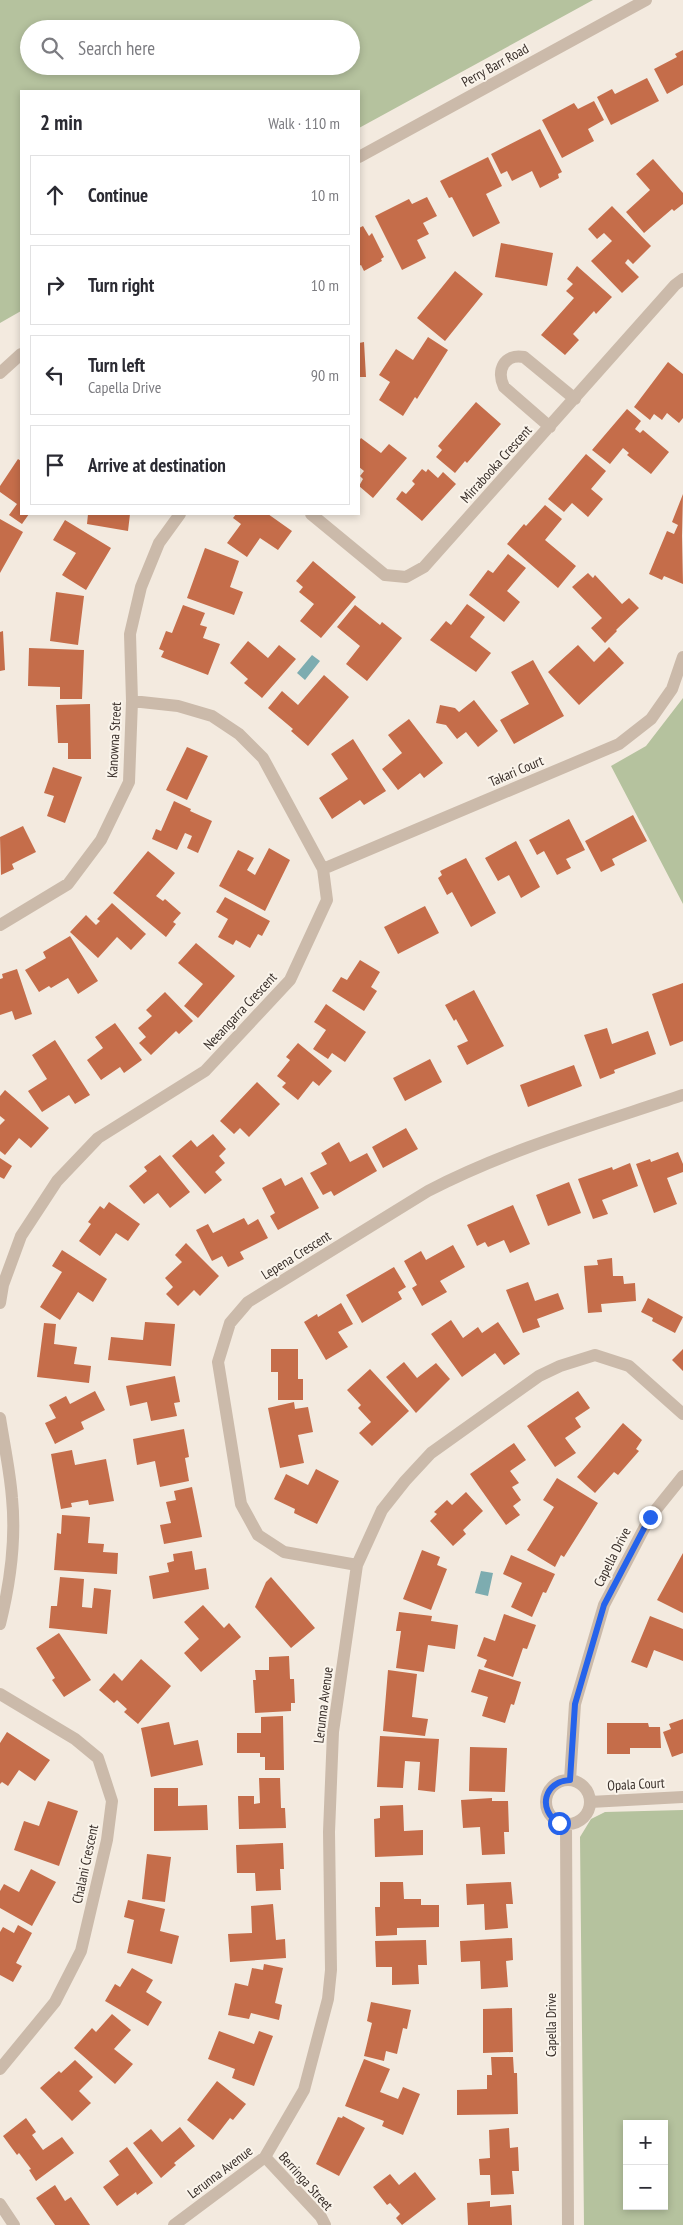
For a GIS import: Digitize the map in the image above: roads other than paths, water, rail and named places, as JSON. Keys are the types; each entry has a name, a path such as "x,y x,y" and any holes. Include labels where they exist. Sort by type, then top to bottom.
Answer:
{"street":[{"name":"Perry Barr Road","path":"360,156 646,0"},
{"name":"Mirrabooka Crescent","path":"313,515 385,575 406,577 424,567 675,285 683,279"},
{"path":"0,372 20,355"},
{"path":"550,426 504,388 500,379 500,368 508,358 516,355 524,357 575,399"},
{"name":"Kanowna Street","path":"0,925 68,884 101,840 129,782 132,700 130,634 141,587 159,543 179,515"},
{"name":"Takari Court","path":"323,869 619,744 651,719 672,689 683,657"},
{"name":"Neeangarra Crescent","path":"0,1303 3,1285 21,1236 57,1182 98,1138 205,1071 290,980 327,900 323,869 263,758 240,734 212,716 178,706 132,700"},
{"name":"Lepena Crescent","path":"357,1565 284,1552 258,1535 241,1504 218,1362 230,1323 248,1302 428,1191 459,1175 515,1152 683,1095"},
{"name":"Lerunna Avenue","path":"174,2225 265,2157 304,2090 328,1999 332,1970 329,1832 333,1732 357,1565 382,1510 431,1453 539,1376 560,1366 595,1356 628,1366 683,1414"},
{"path":"0,1418 13,1499 12,1551 6,1601 0,1624"},
{"name":"Capella Drive","path":"570,1780 575,1704 604,1605 650,1517 683,1476"},
{"name":"Chalani Crescent","path":"0,1694 75,1739 98,1758 112,1801 107,1840 80,1951 56,2002 0,2069"},
{"path":"563,1780 570,1780 582,1785 589,1795 590,1802 589,1809 580,1821 566,1825 553,1820 546,1808 545,1801 550,1788 563,1780"},
{"name":"Opala Court","path":"590,1802 683,1797"},
{"name":"Capella Drive","path":"566,1825 568,2225"},
{"name":"Berringa Street","path":"265,2157 321,2217 325,2225"},
{"path":"0,2204 14,2225"}],"water":[{"path":"312,655 320,661 305,680 297,673"},
{"path":"481,1571 493,1573 488,1596 475,1593"}]}
